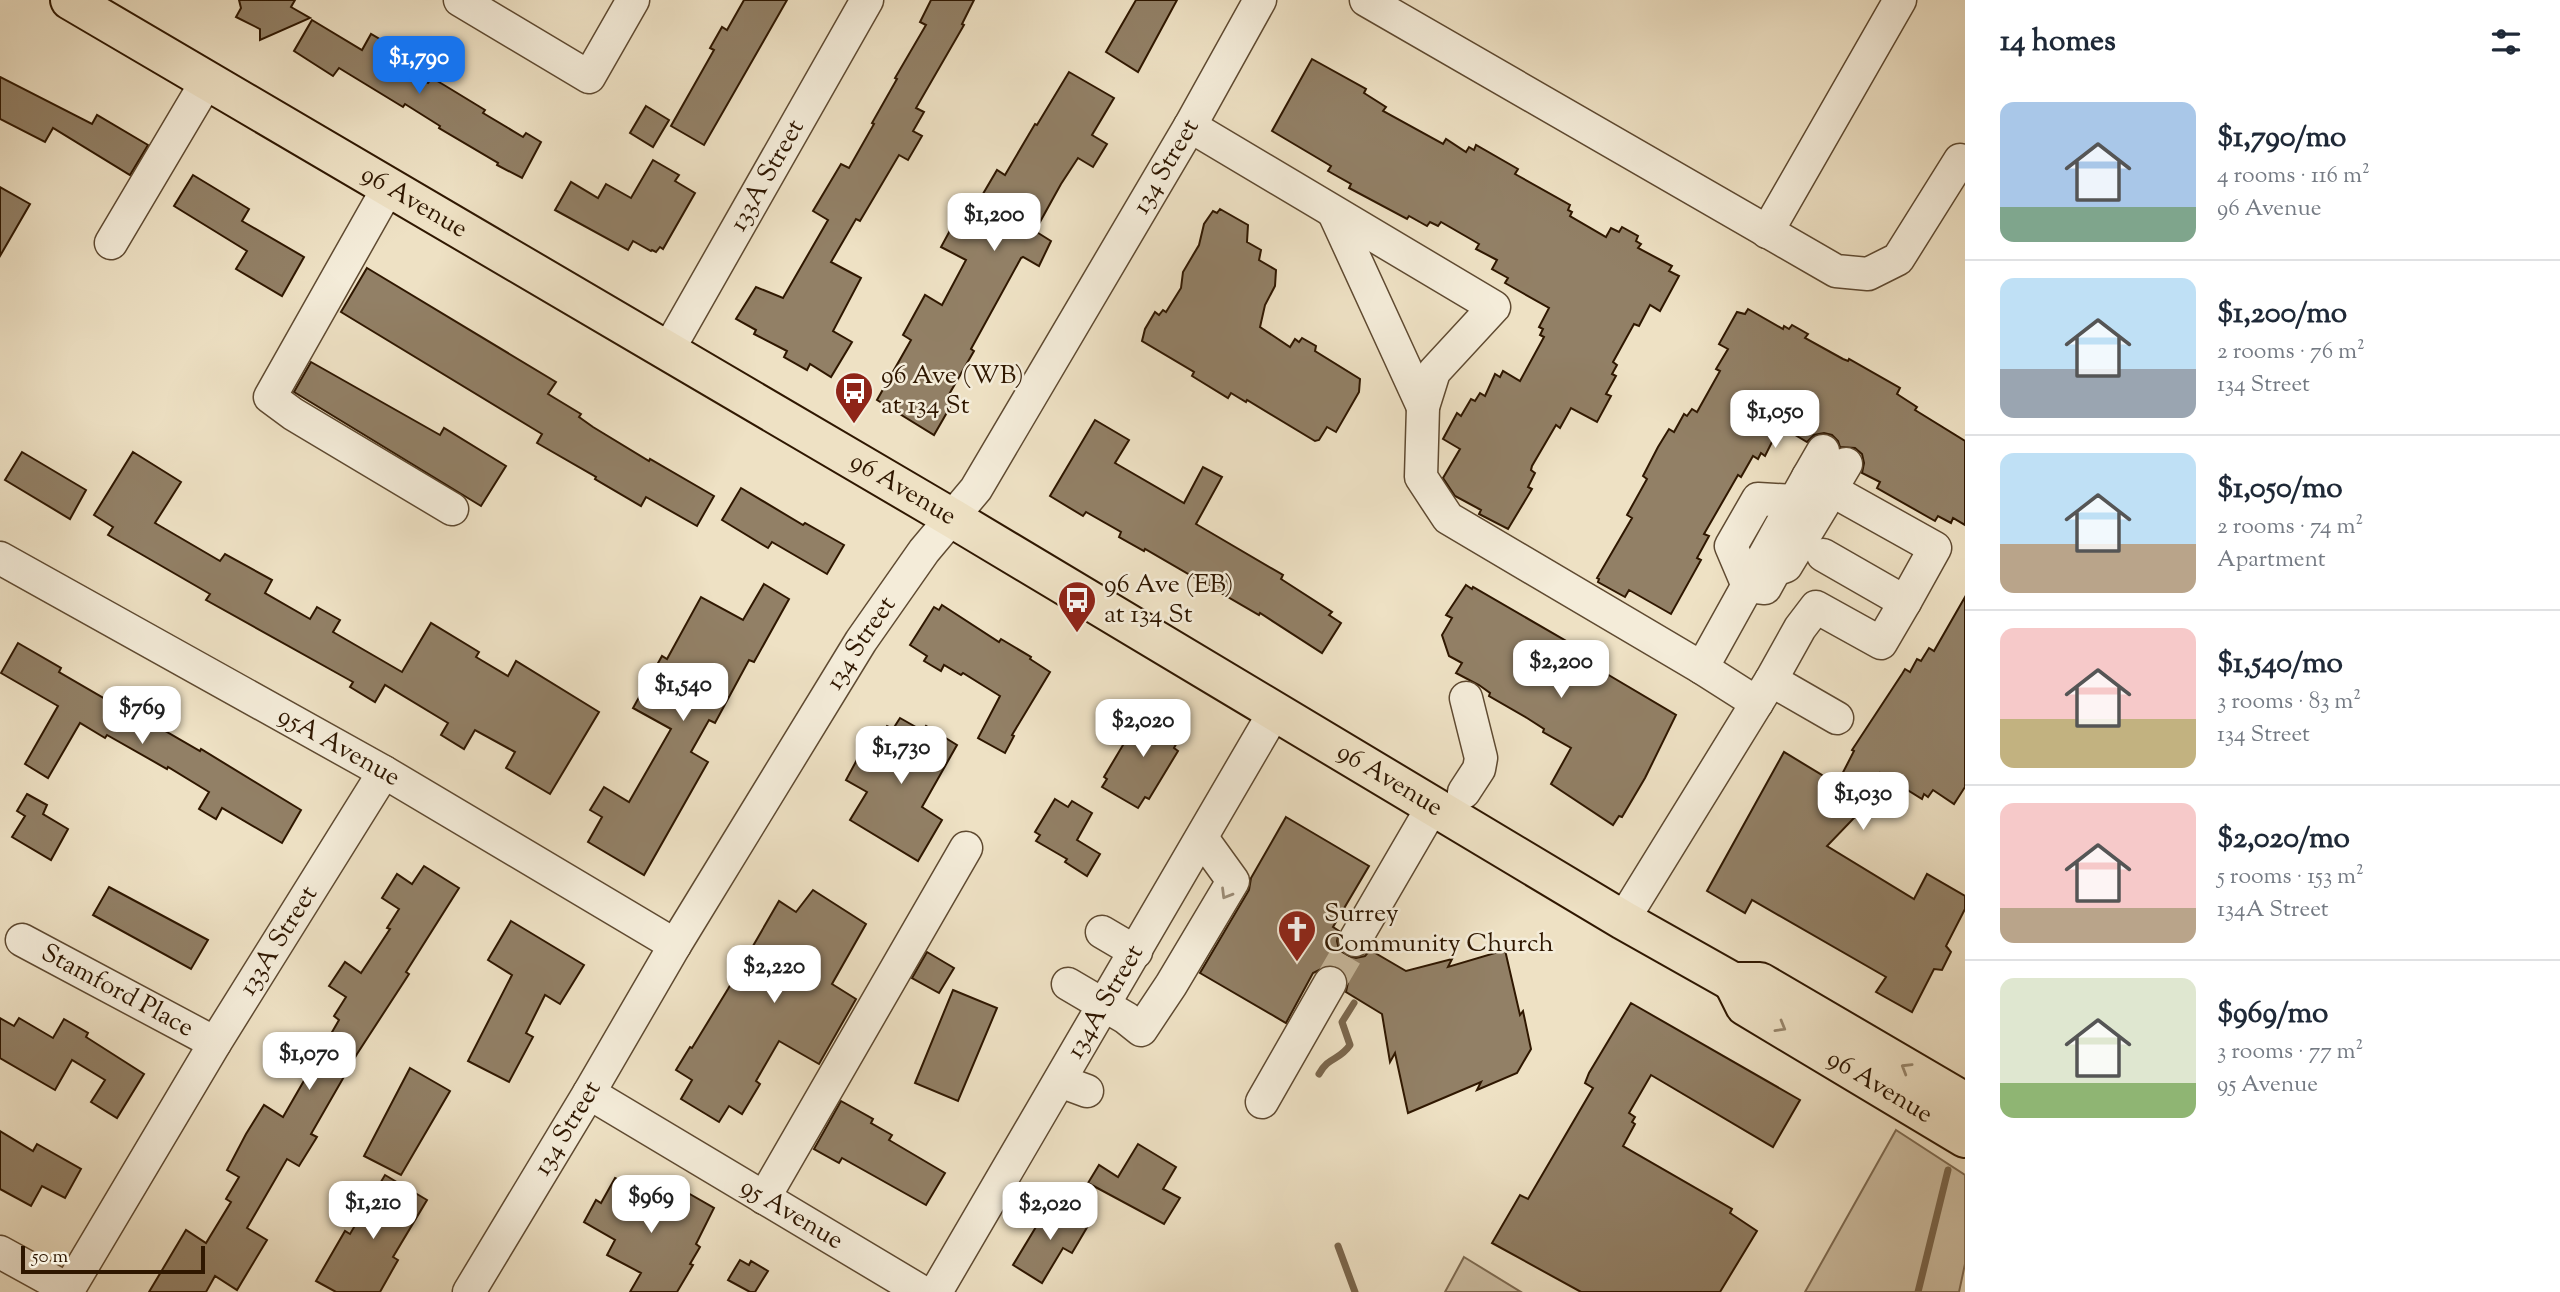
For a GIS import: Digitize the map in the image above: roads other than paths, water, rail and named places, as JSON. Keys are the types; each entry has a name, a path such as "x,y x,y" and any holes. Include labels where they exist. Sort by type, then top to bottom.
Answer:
{"main road":[{"name":"96 Avenue","path":"70,0 953,518 1275,711 1449,799 1623,920 1732,982 1760,982 1965,1102"},
{"name":"96 Avenue","path":"1732,982 1745,1006 1965,1138"}],"street":[{"path":"460,0 589,77 633,0"},
{"name":"133A Street","path":"667,352 867,0"},
{"name":"134 Street","path":"469,1292 675,945 861,642 924,551 976,489 1260,0"},
{"path":"1366,0 1836,271 1868,274 1898,259 1960,160 1965,163"},
{"path":"1768,232 1900,0"},
{"path":"111,243 207,81"},
{"path":"1189,126 1494,307 1434,372 1423,407 1421,477 1448,518 1702,668 1837,718"},
{"path":"388,188 270,397 293,414 452,509"},
{"path":"1334,213 1423,407"},
{"path":"1702,668 1748,586 1821,480"},
{"path":"1800,628 1780,596 1789,575 1786,566 1821,480"},
{"path":"1623,920 1800,628 1816,607 1881,643 1935,548 1821,480"},
{"path":"1823,555 1905,602"},
{"name":"95A Avenue","path":"0,558 384,772 675,945"},
{"path":"1748,586 1766,588 1775,570 1786,566"},
{"path":"1355,940 1449,799 1479,769 1481,758 1466,698"},
{"name":"134A Street","path":"936,1292 1074,1086 1105,1006 1275,711"},
{"name":"133A Street","path":"68,1291 215,1043 384,772"},
{"path":"1068,984 1141,1030 1233,881 1202,838"},
{"path":"764,1198 965,848"},
{"path":"1102,932 1136,952"},
{"name":"Stamford Place","path":"22,940 215,1043"},
{"path":"1262,1102 1330,983"},
{"name":"95 Avenue","path":"589,1093 922,1292"},
{"path":"0,1252 68,1291"}],"waterway":[{"path":"1319,1074 1350,1045 1342,1022 1354,1003"},
{"path":"1918,1292 1948,1170"},
{"path":"1338,1246 1355,1292"}],"tunnel":[{"path":"1330,983 1355,940"}],"place":[{"name":"96 Ave (WB) at 134 St","path":"854,425"},
{"name":"96 Ave (EB) at 134 St","path":"1077,634"},
{"name":"Surrey Community Church","path":"1297,963"}]}
